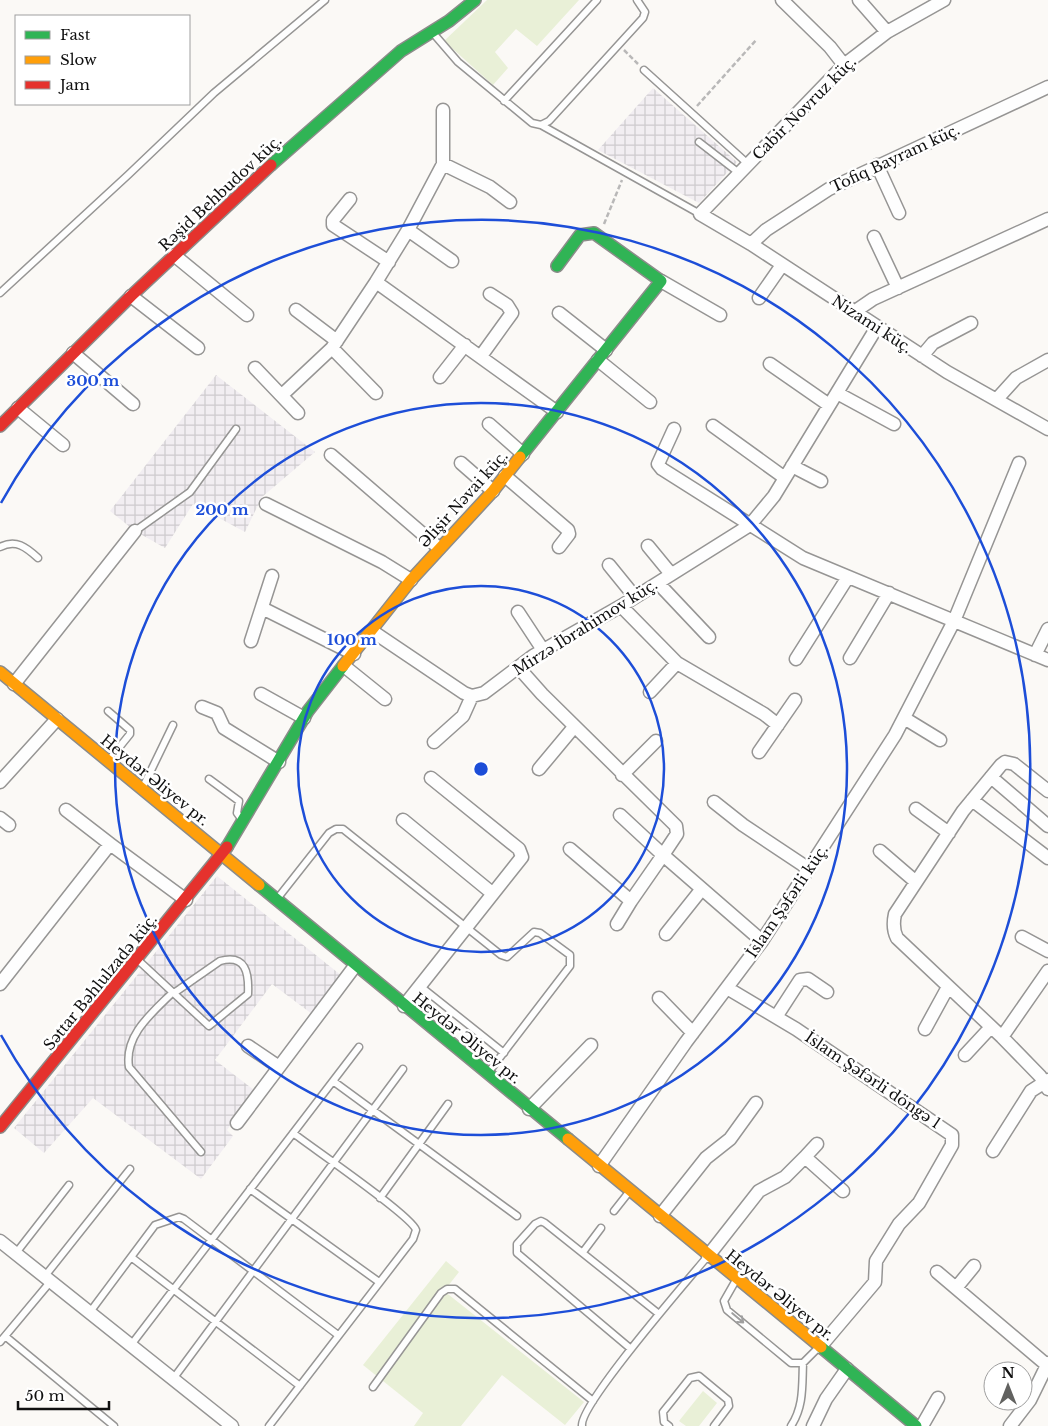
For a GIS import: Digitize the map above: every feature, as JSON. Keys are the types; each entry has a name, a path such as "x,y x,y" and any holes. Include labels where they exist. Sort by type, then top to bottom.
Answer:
{"street":[{"name":"Rəşid Behbudov küç.","path":"0,426 131,296 250,184 389,61 475,0"},
{"path":"782,0 830,47 844,65"},
{"path":"859,0 887,32"},
{"name":"Cabir Novruz küç.","path":"700,214 844,65 887,32 944,0"},
{"name":"Tofiq Bayram küç.","path":"751,244 766,230 829,189 1048,87"},
{"path":"282,395 335,344 408,230 443,164 444,110"},
{"path":"443,164 490,186 510,202"},
{"path":"877,165 899,213"},
{"path":"350,199 333,220 332,225 389,262"},
{"name":"Nizami küç.","path":"700,214 751,244 922,356 1048,429"},
{"path":"854,312 873,299 1048,219"},
{"path":"408,230 452,261"},
{"path":"557,266 580,236 587,233 598,236 661,281 720,315"},
{"path":"874,237 898,288"},
{"path":"174,255 247,315"},
{"path":"759,298 782,265"},
{"name":"Əlişir Nəvai küç.","path":"222,854 245,822 304,718 411,580 493,491 661,281"},
{"path":"376,282 557,412"},
{"path":"481,356 512,313 507,305 490,294"},
{"path":"131,296 198,348"},
{"path":"296,310 335,344 376,393"},
{"path":"559,313 606,350"},
{"path":"922,356 933,343 971,323"},
{"name":"Mirzə İbrahimov küç.","path":"472,696 484,693 544,650 621,606 750,526 774,496 878,327"},
{"path":"440,376 465,345"},
{"path":"73,353 133,404"},
{"path":"598,360 650,402"},
{"path":"996,399 1016,378 1048,360"},
{"path":"770,364 829,405"},
{"path":"255,368 298,413"},
{"path":"837,393 894,424"},
{"path":"18,408 63,445"},
{"path":"489,424 523,454"},
{"path":"713,426 785,478"},
{"path":"674,429 660,457 658,464 662,469 791,552 1048,660"},
{"path":"331,455 440,548"},
{"name":"İslam Şəfərli küç.","path":"599,1166 693,1033 762,941 904,718 954,621 1018,463"},
{"path":"461,464 493,491"},
{"path":"792,466 820,481"},
{"path":"505,476 568,530 569,534 559,547"},
{"path":"266,504 382,562 411,580"},
{"path":"14,684 135,530"},
{"path":"648,546 671,574"},
{"path":"609,565 635,597"},
{"path":"251,641 272,576"},
{"path":"796,659 848,577"},
{"path":"658,583 709,637"},
{"path":"850,658 889,593"},
{"path":"621,606 677,664 764,714 778,725"},
{"path":"262,608 354,654"},
{"path":"518,612 544,650"},
{"path":"1035,655 1048,629"},
{"path":"372,631 464,693 472,696 463,716 434,742"},
{"path":"650,692 677,664"},
{"path":"344,666 385,699"},
{"path":"518,667 574,727 678,830 617,924"},
{"name":"Heydər Əliyev pr.","path":"0,672 916,1426"},
{"path":"261,694 304,718"},
{"path":"759,752 795,700"},
{"path":"202,706 217,713 224,728 279,762"},
{"path":"904,718 940,740"},
{"path":"0,782 56,719"},
{"path":"539,768 574,727"},
{"path":"622,775 656,741"},
{"path":"993,1151 1031,1091 1047,1083 1002,1037 898,938 893,931 895,914 972,800 1001,765 1010,763 1048,791"},
{"path":"404,1006 522,857 521,853 431,778"},
{"path":"991,778 1048,826"},
{"path":"972,800 1048,858"},
{"path":"714,802 743,825 809,869"},
{"path":"916,809 949,833"},
{"path":"66,810 186,900"},
{"path":"620,815 701,890 762,941"},
{"path":"403,820 492,893"},
{"path":"0,984 110,844"},
{"path":"570,849 631,901"},
{"path":"880,851 916,882"},
{"name":"Səttar Bəhlulzadə küç.","path":"0,1127 222,854"},
{"path":"666,934 701,890"},
{"path":"1022,937 1048,951"},
{"path":"237,1123 355,966"},
{"path":"1002,1037 1048,970"},
{"path":"776,1017 800,980 808,979 827,992"},
{"path":"925,1029 948,987"},
{"name":"İslam Şəfərli döngə 1","path":"727,988 776,1017 943,1127 950,1132 953,1139 919,1203 899,1224 876,1261 874,1282 820,1347"},
{"path":"659,998 693,1033"},
{"path":"965,1055 991,1027"},
{"path":"529,1108 591,1045"},
{"path":"248,1046 279,1068"},
{"path":"660,1216 706,1158 730,1139 756,1103"},
{"path":"708,1256 759,1191 785,1177 817,1144"},
{"path":"804,1158 843,1191"},
{"path":"0,1241 232,1426"},
{"path":"956,1288 974,1266"},
{"path":"937,1272 1048,1365 1030,1400 1010,1426"},
{"path":"813,1426 826,1399 847,1369"},
{"path":"922,1426 938,1398"}],"lane":[{"path":"0,293 214,93 325,0"},
{"path":"504,101 597,0"},
{"path":"541,125 549,122 643,18 645,12 637,0"},
{"path":"432,32 452,57 532,123 541,125 700,214"},
{"path":"644,70 691,112 744,169"},
{"path":"699,142 744,169"},
{"path":"135,530 190,492 236,428"},
{"path":"0,547 8,543 18,543 38,558"},
{"path":"108,711 130,730 130,734 109,761"},
{"path":"142,788 173,725"},
{"path":"209,779 239,802 238,817 245,822"},
{"path":"276,900 329,833 336,829 343,829 465,928 507,957 512,955 534,932 540,933 570,956 572,961 570,966 487,1074"},
{"path":"137,959 173,993 209,1026 248,994 246,968 237,960 228,958 220,960 173,993 148,1016 133,1037 128,1056 129,1067 201,1152"},
{"path":"420,986 504,1053"},
{"path":"131,1346 359,1047"},
{"path":"173,1379 403,1070"},
{"path":"333,1081 517,1216"},
{"path":"380,1198 448,1104"},
{"path":"269,1426 413,1239 416,1230 412,1224 380,1198 293,1134"},
{"path":"114,1426 2,1339 130,1170"},
{"path":"16,1253 69,1184"},
{"path":"250,1189 379,1282"},
{"path":"614,1211 629,1191"},
{"path":"90,1312 155,1225 180,1217 212,1239 338,1335"},
{"path":"631,1349 517,1253 517,1244 540,1221 583,1252 659,1314"},
{"path":"583,1252 601,1228"},
{"path":"582,1426 582,1417 593,1400 631,1349 708,1256"},
{"path":"131,1257 300,1386"},
{"path":"737,1279 724,1301 727,1310 791,1362 802,1363 820,1347"},
{"path":"373,1387 440,1293 447,1288 455,1289 593,1400"},
{"path":"791,1426 798,1415 802,1400 802,1363"},
{"path":"669,1426 664,1422 663,1412 690,1378 699,1376 728,1400 729,1406 714,1426"}],"path":[{"path":"691,112 756,39"},
{"path":"619,46 644,70"},
{"path":"598,236 626,172"}],"shaded area":[{"path":"653,88 737,162 699,203 598,150"},
{"path":"216,375 315,452 262,497 245,532 193,504 165,548 135,531 110,511"},
{"path":"217,876 342,976 312,1014 272,984 215,1060 254,1090 227,1130 233,1136 201,1179 93,1098 44,1153 14,1128"}],"green space":[{"path":"487,0 579,0 537,46 516,29 495,52 508,68 493,85 444,41"},
{"path":"446,1261 459,1272 444,1291 584,1402 565,1425 502,1375 461,1426 414,1426 423,1413 363,1365"},
{"path":"703,1391 717,1403 699,1426 686,1426 679,1421"}],"traffic: fast":[{"path":"271,165 401,51 449,21 475,0"},
{"path":"520,457 661,281 594,233 580,235 557,266"},
{"path":"227,847 308,711 343,666"},
{"path":"259,885 568,1139"},
{"path":"821,1347 916,1426"}],"traffic: slow":[{"path":"343,666 411,580 493,491 520,457"},
{"path":"0,672 259,885"},
{"path":"568,1139 821,1347"}],"traffic: jam":[{"path":"0,426 131,296 271,165"},
{"path":"0,1127 227,847"}]}
